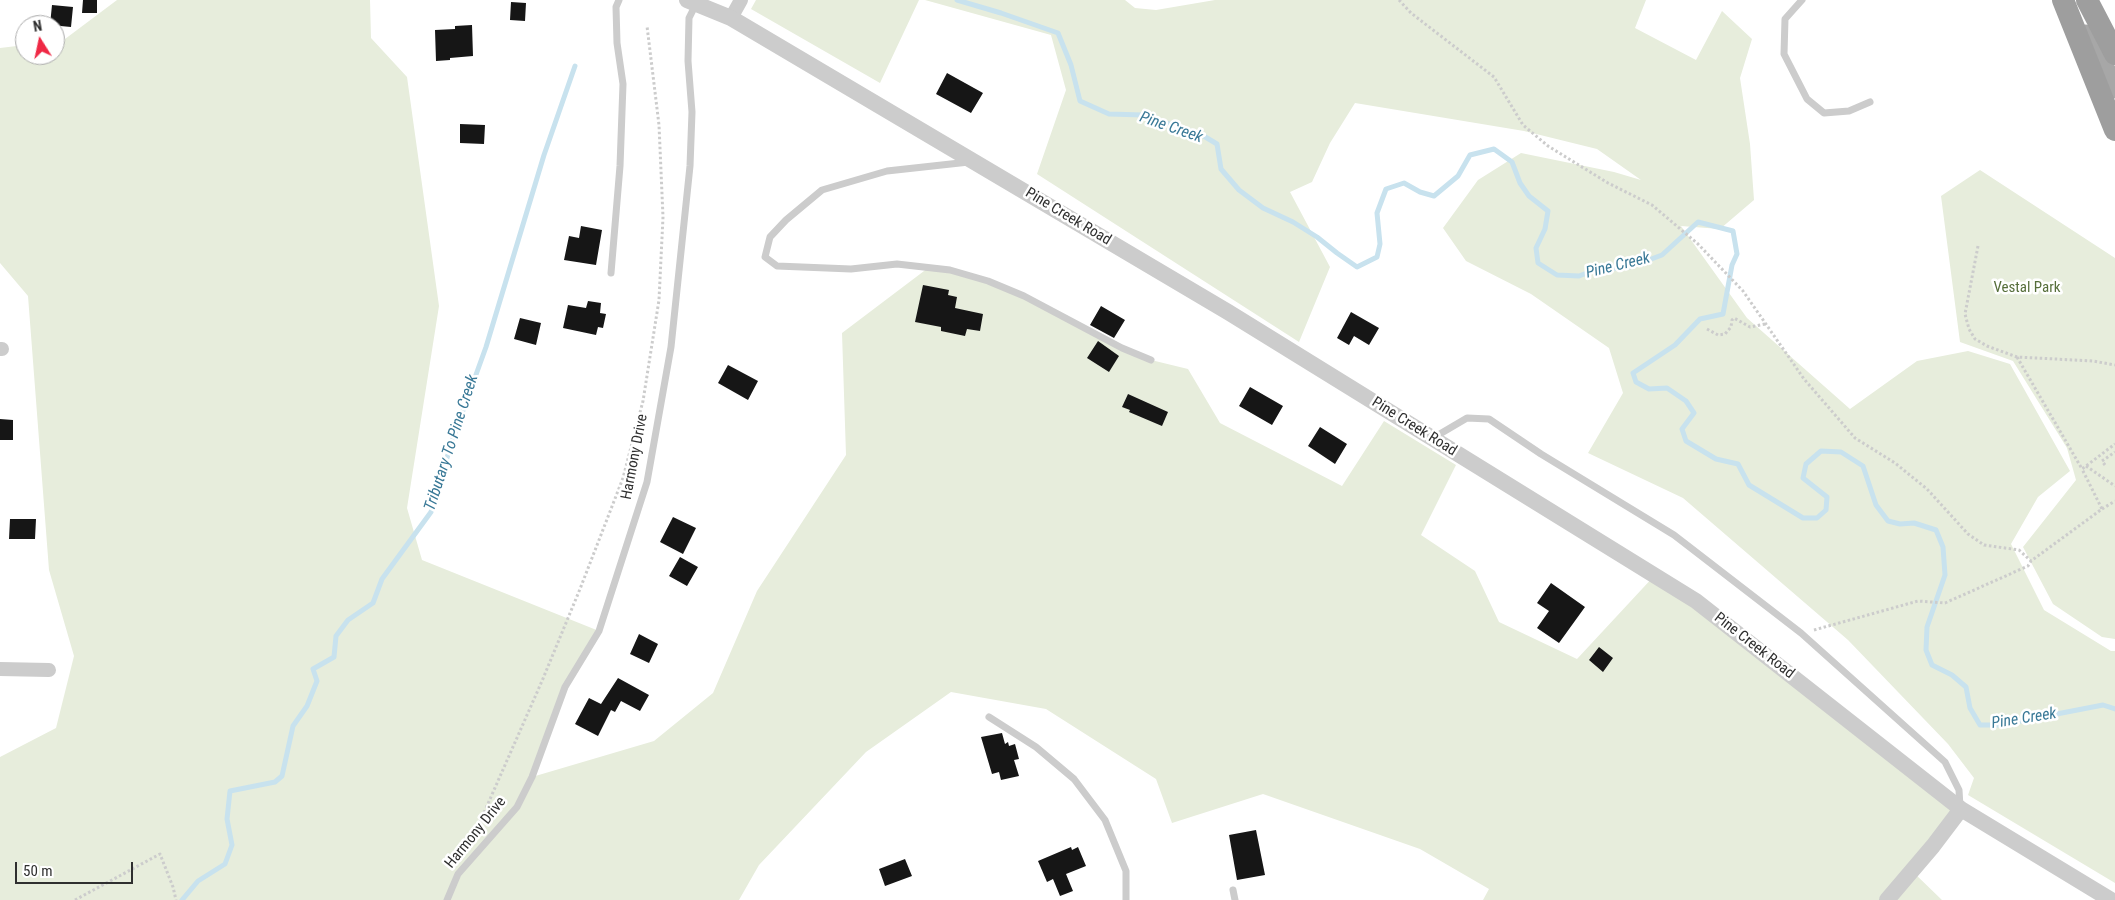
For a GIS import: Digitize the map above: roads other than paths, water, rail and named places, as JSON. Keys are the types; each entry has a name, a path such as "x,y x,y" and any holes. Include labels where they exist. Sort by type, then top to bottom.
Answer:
{"highway":[{"path":"2064,0 2115,130"},
{"path":"2092,6 2115,54"}],"main road":[{"path":"2064,0 2115,88"}],"street":[{"path":"731,18 741,0"},
{"name":"Pine Creek Road","path":"691,2 731,18 1220,307 1696,601 1961,810 2111,900"},
{"path":"0,669 49,670"},
{"path":"1886,900 1933,846 1961,810"}],"lane":[{"path":"610,273 613,265 620,166 622,84 616,15 619,0"},
{"path":"1802,0 1785,19 1784,54 1807,99 1824,113 1849,111 1870,102"},
{"name":"Harmony Drive","path":"447,900 458,874 516,807 532,777 565,687 599,631 647,482 671,347 690,166 692,112 688,61 691,2"},
{"path":"975,161 887,171 822,190 786,220 770,237 765,257 778,266 851,269 897,264 950,270 988,281 1024,296 1122,348 1151,360"},
{"path":"1433,438 1468,418 1489,420 1674,535 1801,633 1945,762 1959,790 1961,810"},
{"path":"989,717 1036,747 1074,779 1106,820 1126,871 1126,900"},
{"path":"1232,890 1235,900"}],"waterway":[{"name":"Pine Creek","path":"957,0 1058,33 1071,65 1080,101 1109,114 1143,115 1202,135 1217,144 1221,169 1239,190 1263,208 1293,222 1317,237 1357,267 1377,257 1380,244 1377,213 1386,189 1404,183 1420,192 1434,196 1458,176 1470,155 1494,149 1512,162 1520,183 1529,196 1548,211 1545,229 1536,248 1538,263 1557,275 1579,276 1595,270 1630,267 1662,255 1698,222 1733,231 1737,254 1732,265 1723,314 1700,319 1675,345 1633,373 1636,382 1649,389 1667,388 1686,401 1694,413 1682,429 1686,441 1716,459 1738,464 1749,485 1803,518 1817,518 1826,510 1827,497 1803,478 1806,464 1821,451 1841,452 1863,466 1876,505 1888,521 1900,524 1914,523 1936,530 1943,547 1945,575 1927,627 1926,650 1932,665 1952,675 1966,687 1970,708 1980,725 2000,725 2103,705 2115,709"},
{"name":"Tributary To Pine Creek","path":"182,900 198,881 225,864 232,845 227,819 230,791 275,782 282,776 293,726 307,706 317,681 313,669 334,657 336,636 348,620 373,603 382,579 431,512 452,441 486,347 544,155 575,66"}],"park label":[{"name":"Vestal Park","path":"2027,288"}]}
